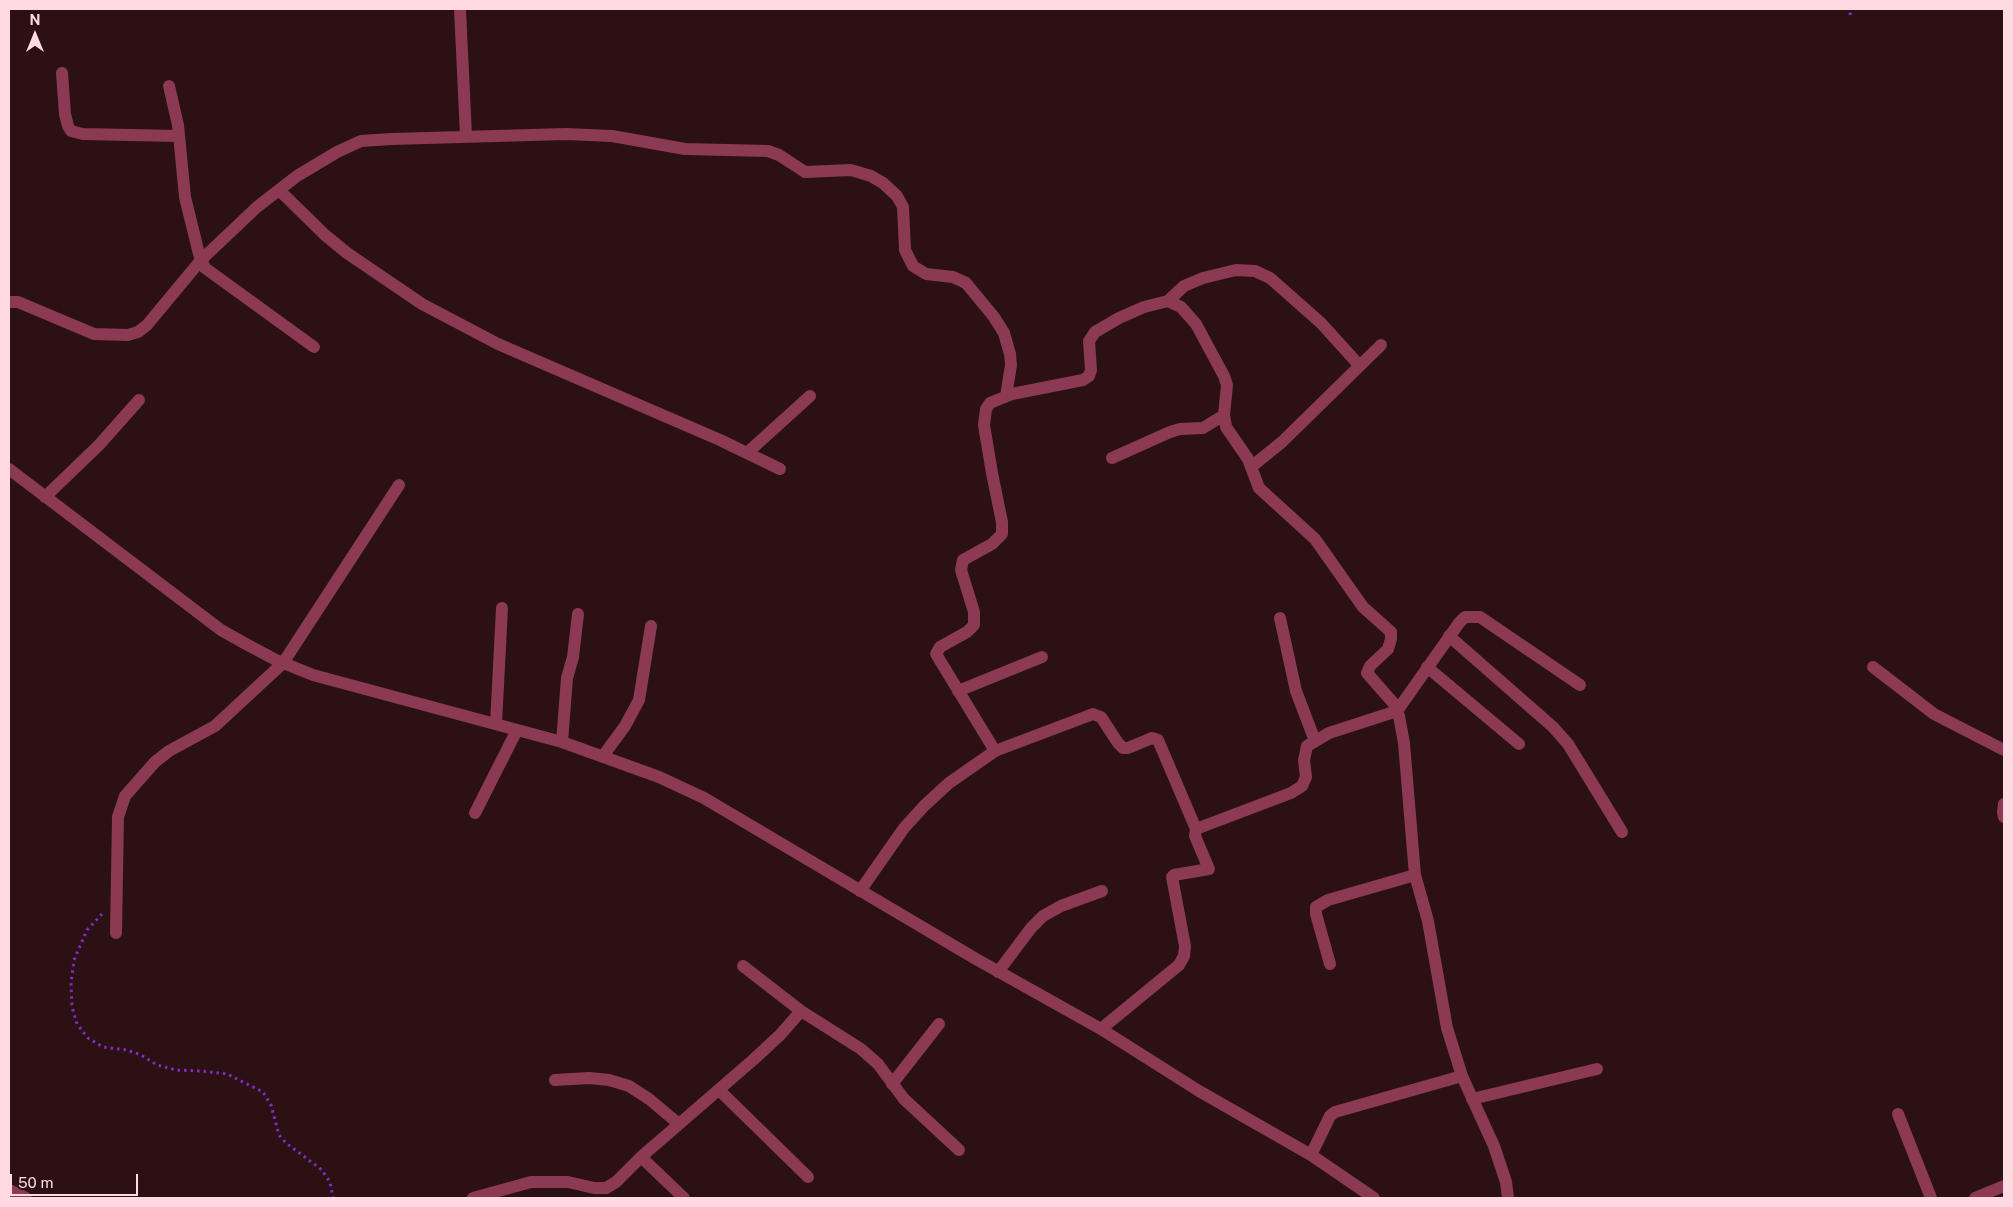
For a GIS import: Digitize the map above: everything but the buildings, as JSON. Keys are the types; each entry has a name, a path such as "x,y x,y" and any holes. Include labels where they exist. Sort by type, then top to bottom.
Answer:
{"street":[{"path":"460,9 466,136"},
{"path":"62,73 66,120 71,131 84,134 179,136"},
{"path":"170,86 179,136 185,197 201,260 209,272 314,347"},
{"path":"9,302 18,302 94,334 128,335 138,332 148,325 201,260 257,207 315,164 361,142 382,139 466,136 566,134 612,136 685,149 768,151 779,155 805,172 851,170 870,176 891,190 901,202 904,214 905,250 913,266 926,274 961,279 994,317 1004,333 1011,365 1006,396"},
{"path":"279,190 347,253 422,304 498,344 720,440 780,469"},
{"path":"995,751 936,654 940,647 967,632 974,624 974,612 961,570 963,560 992,544 1002,534 1002,522 992,473 984,417 990,403 1006,396 1084,380 1089,376 1091,370 1089,341 1095,332 1119,318 1144,307 1168,301 1184,286 1203,278 1236,270 1255,271 1270,278 1321,323 1359,365"},
{"path":"1168,301 1181,307 1196,324 1224,376 1227,385 1224,414 1226,427 1251,467 1259,488 1315,539 1363,607 1390,632 1391,639 1388,649 1370,666 1367,673 1389,698 1397,711 1403,735 1415,876 1428,921 1448,1028 1462,1076 1494,1146 1506,1182 1508,1198"},
{"path":"1251,467 1282,442 1381,345"},
{"path":"747,453 810,396"},
{"path":"45,497 99,445 139,400"},
{"path":"1112,458 1170,432 1180,429 1203,428 1224,414"},
{"path":"9,469 221,630 246,644 283,663 313,675 562,742 658,777 704,798 998,972 1101,1029 1199,1092 1311,1155 1374,1198"},
{"path":"116,933 118,817 125,796 155,762 170,751 215,726 283,663 398,485"},
{"path":"496,724 502,608"},
{"path":"562,742 567,678 572,661 578,614"},
{"path":"1196,829 1291,793 1302,786 1306,777 1304,760 1307,746 1329,732 1397,711 1459,622 1466,617 1480,617 1580,685"},
{"path":"1280,618 1294,682 1315,741"},
{"path":"603,756 629,721 639,700 651,626"},
{"path":"1449,636 1558,733 1583,766 1622,832"},
{"path":"958,691 1042,657"},
{"path":"1873,667 1934,714 2004,750"},
{"path":"1427,668 1519,744"},
{"path":"860,891 904,828 924,806 949,783 995,751 1096,714 1102,717 1118,743 1124,748 1152,738 1158,740 1196,829 1195,836 1209,868 1172,878 1185,946 1184,956 1179,965 1101,1029"},
{"path":"475,813 517,730"},
{"path":"2004,804 2004,817"},
{"path":"1330,964 1316,914 1316,907 1328,900 1415,876"},
{"path":"998,972 1030,928 1043,916 1061,906 1102,890"},
{"path":"743,966 801,1011 861,1049 878,1064 904,1099 959,1150"},
{"path":"473,1198 531,1182 568,1182 594,1188 606,1188 616,1182 780,1035 801,1011"},
{"path":"892,1084 939,1024"},
{"path":"1472,1098 1597,1069"},
{"path":"1311,1155 1330,1116 1334,1112 1462,1076"},
{"path":"555,1080 589,1078 609,1080 630,1086 679,1124"},
{"path":"719,1090 808,1177"},
{"path":"1898,1114 1932,1198"},
{"path":"642,1157 684,1198"},
{"path":"1975,1198 2004,1186"},
{"path":"9,1190 26,1198"}],"path":[{"path":"1850,15 1851,9"},
{"path":"117,896 87,930 74,960 71,983 72,1007 77,1024 88,1038 103,1047 127,1050 141,1055 157,1065 176,1070 227,1074 263,1092 271,1104 279,1135 286,1144 322,1170 330,1182 333,1198"}]}
